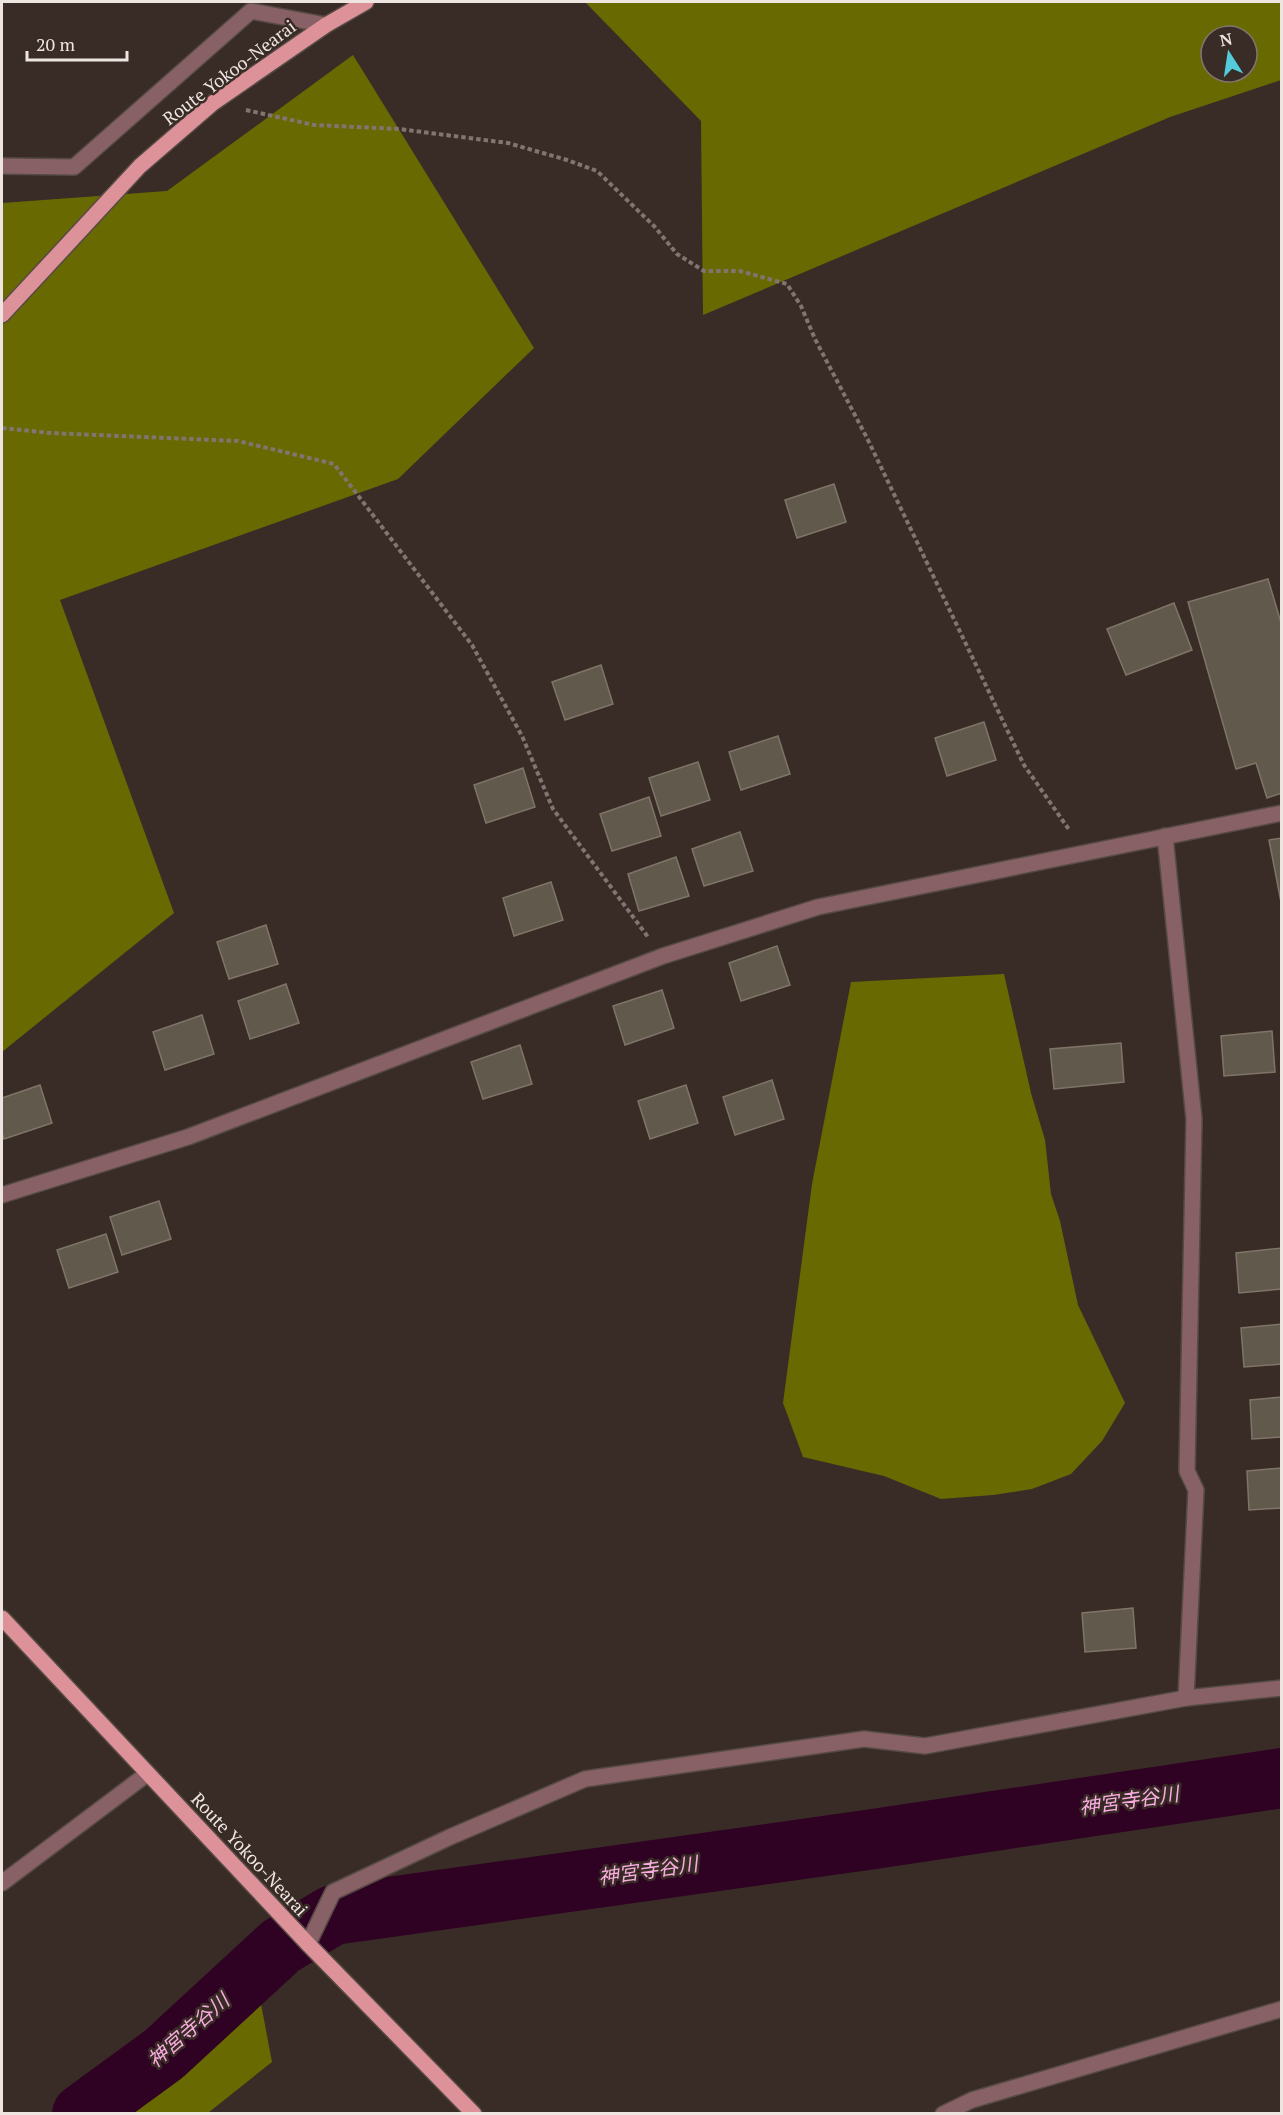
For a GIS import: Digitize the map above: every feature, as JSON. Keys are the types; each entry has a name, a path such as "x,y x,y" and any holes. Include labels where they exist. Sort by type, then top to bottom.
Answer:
{"main road":[{"name":"Route Yokoo-Nearai","path":"2,315 140,166 213,103 326,25 366,2"},
{"name":"Route Yokoo-Nearai","path":"2,1618 308,1944 474,2114"}],"street":[{"path":"2,166 74,167 251,12 326,25"},
{"path":"2,1195 188,1137 663,956 818,907 1281,813"},
{"path":"1165,837 1194,1119 1187,1471 1196,1490 1186,1698"},
{"path":"308,1944 333,1892 585,1779 864,1739 925,1746 1186,1698 1281,1688"},
{"path":"2,1883 147,1774"},
{"path":"943,2114 972,2100 1281,2009"}],"path":[{"path":"213,103 314,125 399,129 508,143 567,160 597,171 654,226 677,254 704,271 740,271 787,284 801,306 815,339 868,440 1024,765 1086,854"},
{"path":"2,428 50,433 238,441 334,464 472,645 522,736 553,809 663,956"}],"shaded area":[{"path":"585,2 1281,2 1281,80 1170,117 703,315 701,121"},
{"path":"353,55 534,348 398,479 60,600 174,913 2,1052 2,203 167,191"},
{"path":"1004,974 1031,1093 1045,1140 1051,1194 1060,1221 1078,1305 1125,1403 1102,1441 1071,1474 1032,1489 941,1499 884,1476 803,1457 783,1403 812,1184 851,982"},
{"path":"261,2004 272,2062 208,2113 60,2113"}],"building":[{"path":"834,484 846,522 797,538 785,500"},
{"path":"1268,579 1282,626 1282,793 1267,798 1256,763 1236,769 1188,602"},
{"path":"1174,603 1192,650 1126,675 1107,629"},
{"path":"601,665 613,704 565,720 552,682"},
{"path":"984,722 996,760 947,776 935,738"},
{"path":"778,736 790,774 741,790 729,752"},
{"path":"698,762 710,800 661,816 649,778"},
{"path":"523,768 535,807 486,823 474,785"},
{"path":"649,797 661,836 612,851 600,814"},
{"path":"740,832 753,871 704,886 692,849"},
{"path":"1282,838 1282,907 1269,840"},
{"path":"676,857 689,896 639,911 628,874"},
{"path":"551,882 563,920 514,936 503,898"},
{"path":"266,925 278,964 229,979 217,942"},
{"path":"777,946 790,985 741,1001 729,963"},
{"path":"286,984 299,1023 250,1039 238,1001"},
{"path":"662,990 674,1028 625,1045 613,1006"},
{"path":"202,1015 214,1054 165,1070 153,1032"},
{"path":"1272,1031 1275,1072 1224,1076 1221,1036"},
{"path":"1121,1043 1124,1082 1054,1089 1050,1049"},
{"path":"520,1045 532,1084 483,1099 471,1062"},
{"path":"772,1080 784,1119 735,1135 723,1097"},
{"path":"40,1085 52,1123 4,1139 2,1098"},
{"path":"686,1085 698,1123 650,1139 638,1101"},
{"path":"159,1201 171,1239 122,1255 110,1217"},
{"path":"106,1234 118,1272 69,1288 57,1250"},
{"path":"1282,1248 1282,1289 1239,1293 1236,1253"},
{"path":"1282,1324 1282,1364 1244,1367 1241,1328"},
{"path":"1282,1397 1282,1437 1252,1439 1250,1400"},
{"path":"1282,1468 1282,1508 1249,1510 1247,1471"},
{"path":"1133,1608 1136,1648 1085,1652 1082,1613"}],"waterway":[{"name":"神宮寺谷川","path":"82,2114 164,2054 281,1946 333,1915 867,1840 1282,1778"}]}
